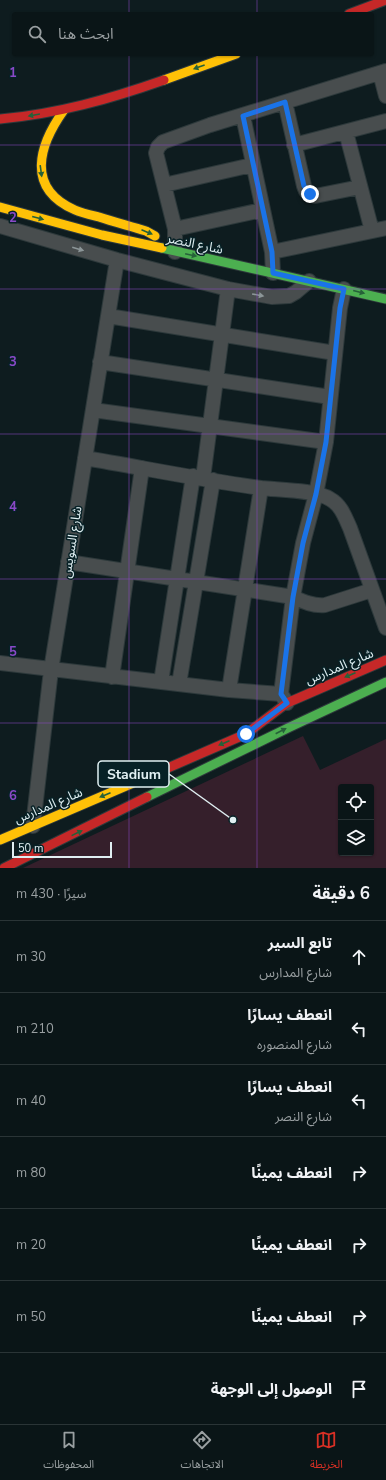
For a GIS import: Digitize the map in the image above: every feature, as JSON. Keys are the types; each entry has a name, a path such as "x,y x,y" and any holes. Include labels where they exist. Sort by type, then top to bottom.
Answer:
{"main road":[{"path":"354,12 386,0"},
{"path":"0,119 18,118 64,110 133,91 230,56"},
{"path":"64,110 50,130 42,154 40,166 42,178 47,189 64,205 75,210 146,231 156,236 175,252"},
{"name":"شارع النصر","path":"0,207 102,235 386,299"},
{"name":"شارع المدارس","path":"0,840 246,734 386,660"},
{"name":"شارع المدارس","path":"4,868 146,799 289,710 386,682"}],"street":[{"path":"175,252 175,229 156,153 158,147 163,142 383,72 386,96"},
{"path":"285,102 304,186 310,194 320,195 360,187"},
{"path":"243,116 252,165 272,252 273,273"},
{"path":"294,145 386,121"},
{"path":"346,132 372,231"},
{"path":"164,185 252,165"},
{"path":"175,229 262,210"},
{"path":"0,226 117,260 228,289 272,298 296,292 309,281"},
{"path":"272,252 386,228"},
{"name":"شارع السويس","path":"33,826 51,670 117,260"},
{"path":"179,684 196,582 203,478 228,289"},
{"path":"0,663 228,690 289,710 293,597 303,543 316,494 326,442 335,352 344,289"},
{"path":"108,316 335,352"},
{"path":"100,362 330,397"},
{"path":"93,410 326,442"},
{"path":"85,458 261,488 316,494 329,498 337,504 344,514 386,628"},
{"path":"112,677 142,468"},
{"path":"161,682 177,579 203,478"},
{"path":"228,690 261,488"},
{"path":"68,562 293,597 311,604 325,605 372,590"}],"shaded area":[{"path":"303,736 320,770 386,739 386,868 23,868"}],"traffic: fast":[{"path":"162,248 386,299"},
{"path":"147,797 386,682"}],"traffic: slow":[{"path":"164,80 230,56"},
{"path":"64,110 55,123 43,151 41,165 43,178 49,190 59,201 75,210 146,231 155,236"},
{"path":"0,207 102,235 162,248"},
{"path":"0,840 147,777"}],"traffic: jam":[{"path":"354,12 386,0"},
{"path":"0,119 21,117 83,105 164,80"},
{"path":"147,777 246,734 287,703 386,660"},
{"path":"4,868 147,797"}],"place":[{"name":"Stadium","path":"233,820"}],"route":[{"path":"246,734 263,722 278,708 287,703 281,694 293,597 303,543 316,494 326,442 340,308 344,289 273,273 272,252 252,165 243,116 285,102 304,186 306,191 310,194"}]}
